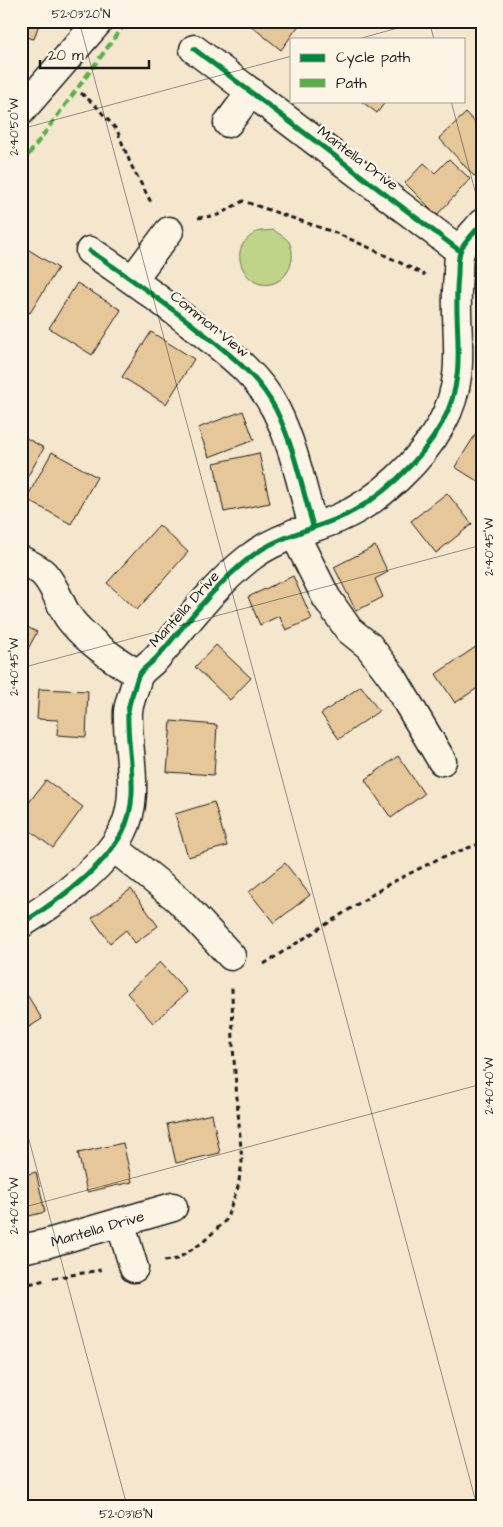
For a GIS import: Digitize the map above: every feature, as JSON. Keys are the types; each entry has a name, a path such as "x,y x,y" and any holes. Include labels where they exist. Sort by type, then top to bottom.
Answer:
{"street":[{"path":"21,111 99,21"},
{"name":"Mantella Drive","path":"21,924 51,905 83,879 113,847 123,831 130,808 132,778 128,708 139,674 155,660 207,598 248,559 271,544 340,517 393,484 428,446 443,422 456,390 459,363 456,291 460,251 194,49"},
{"path":"228,123 251,92"},
{"path":"460,251 482,223"},
{"path":"133,279 168,231"},
{"name":"Common View","path":"90,251 133,279 236,359 258,384 276,409 288,439 303,530"},
{"path":"303,530 326,597 349,630 369,646 393,678 442,761"},
{"path":"21,560 44,574 57,592 67,615 79,629 126,667 139,674"},
{"path":"113,847 178,899 231,956"},
{"name":"Mantella Drive","path":"21,1249 45,1244 173,1207"},
{"path":"120,1222 134,1268"}],"path":[{"path":"76,89 96,106 117,130 144,192 168,231 191,219 218,214 243,201 336,233 456,291"},
{"path":"259,967 389,884 440,858 482,843"},
{"path":"21,1286 96,1270 134,1268 177,1259 202,1243 226,1220 238,1187 242,1162 233,1047 232,988 239,982"}],"green space":[{"path":"274,230 289,242 292,250 291,265 283,278 269,284 261,284 255,282 246,274 241,262 241,250 244,243 253,234 259,231"}],"building":[{"path":"21,21 40,21 34,39 21,36"},
{"path":"245,21 302,21 281,50"},
{"path":"362,102 385,102 377,113"},
{"path":"466,113 482,130 482,169 474,176 439,138"},
{"path":"449,159 470,179 437,215 405,183 424,163 435,173"},
{"path":"21,245 58,268 30,313 21,308"},
{"path":"77,283 121,310 92,355 49,328"},
{"path":"151,332 194,359 166,404 122,377"},
{"path":"243,411 254,440 209,457 198,428"},
{"path":"482,424 482,484 455,467"},
{"path":"21,435 44,448 21,488"},
{"path":"52,452 97,477 71,524 26,499"},
{"path":"259,453 270,503 224,512 214,463"},
{"path":"447,493 472,524 436,553 411,521"},
{"path":"159,525 188,552 137,610 107,583"},
{"path":"375,546 388,572 375,579 383,597 356,611 334,567"},
{"path":"293,576 312,619 286,630 279,616 260,625 248,597"},
{"path":"21,624 37,632 21,662"},
{"path":"480,644 482,646 482,685 455,703 436,674"},
{"path":"216,645 251,678 230,700 195,667"},
{"path":"361,686 379,711 339,739 321,714"},
{"path":"39,689 88,691 86,737 57,735 58,720 37,719"},
{"path":"171,721 217,725 214,775 167,772"},
{"path":"398,756 424,794 391,818 365,780"},
{"path":"46,780 83,807 53,848 21,824 21,813"},
{"path":"214,802 227,846 188,857 175,814"},
{"path":"285,863 310,895 274,923 249,892"},
{"path":"131,889 158,926 135,943 126,930 110,943 92,918"},
{"path":"160,962 187,992 153,1023 127,993"},
{"path":"21,985 42,1019 21,1032"},
{"path":"212,1114 220,1153 176,1163 167,1124"},
{"path":"123,1143 132,1182 87,1192 78,1153"},
{"path":"36,1172 45,1212 21,1218 21,1176"}],"marked path":[{"path":"21,165 127,21"}],"cycle path":[{"path":"194,49 460,251"},
{"path":"21,924 49,906 77,884 103,860 122,833 128,818 132,788 128,711 138,676 141,672 158,656 212,593 248,559 269,545 354,511 398,478 433,437 442,423 450,404 458,368 457,294 459,255 463,245 482,223"},
{"path":"90,251 128,277 226,351 259,384 276,410 288,438 313,526"}]}
